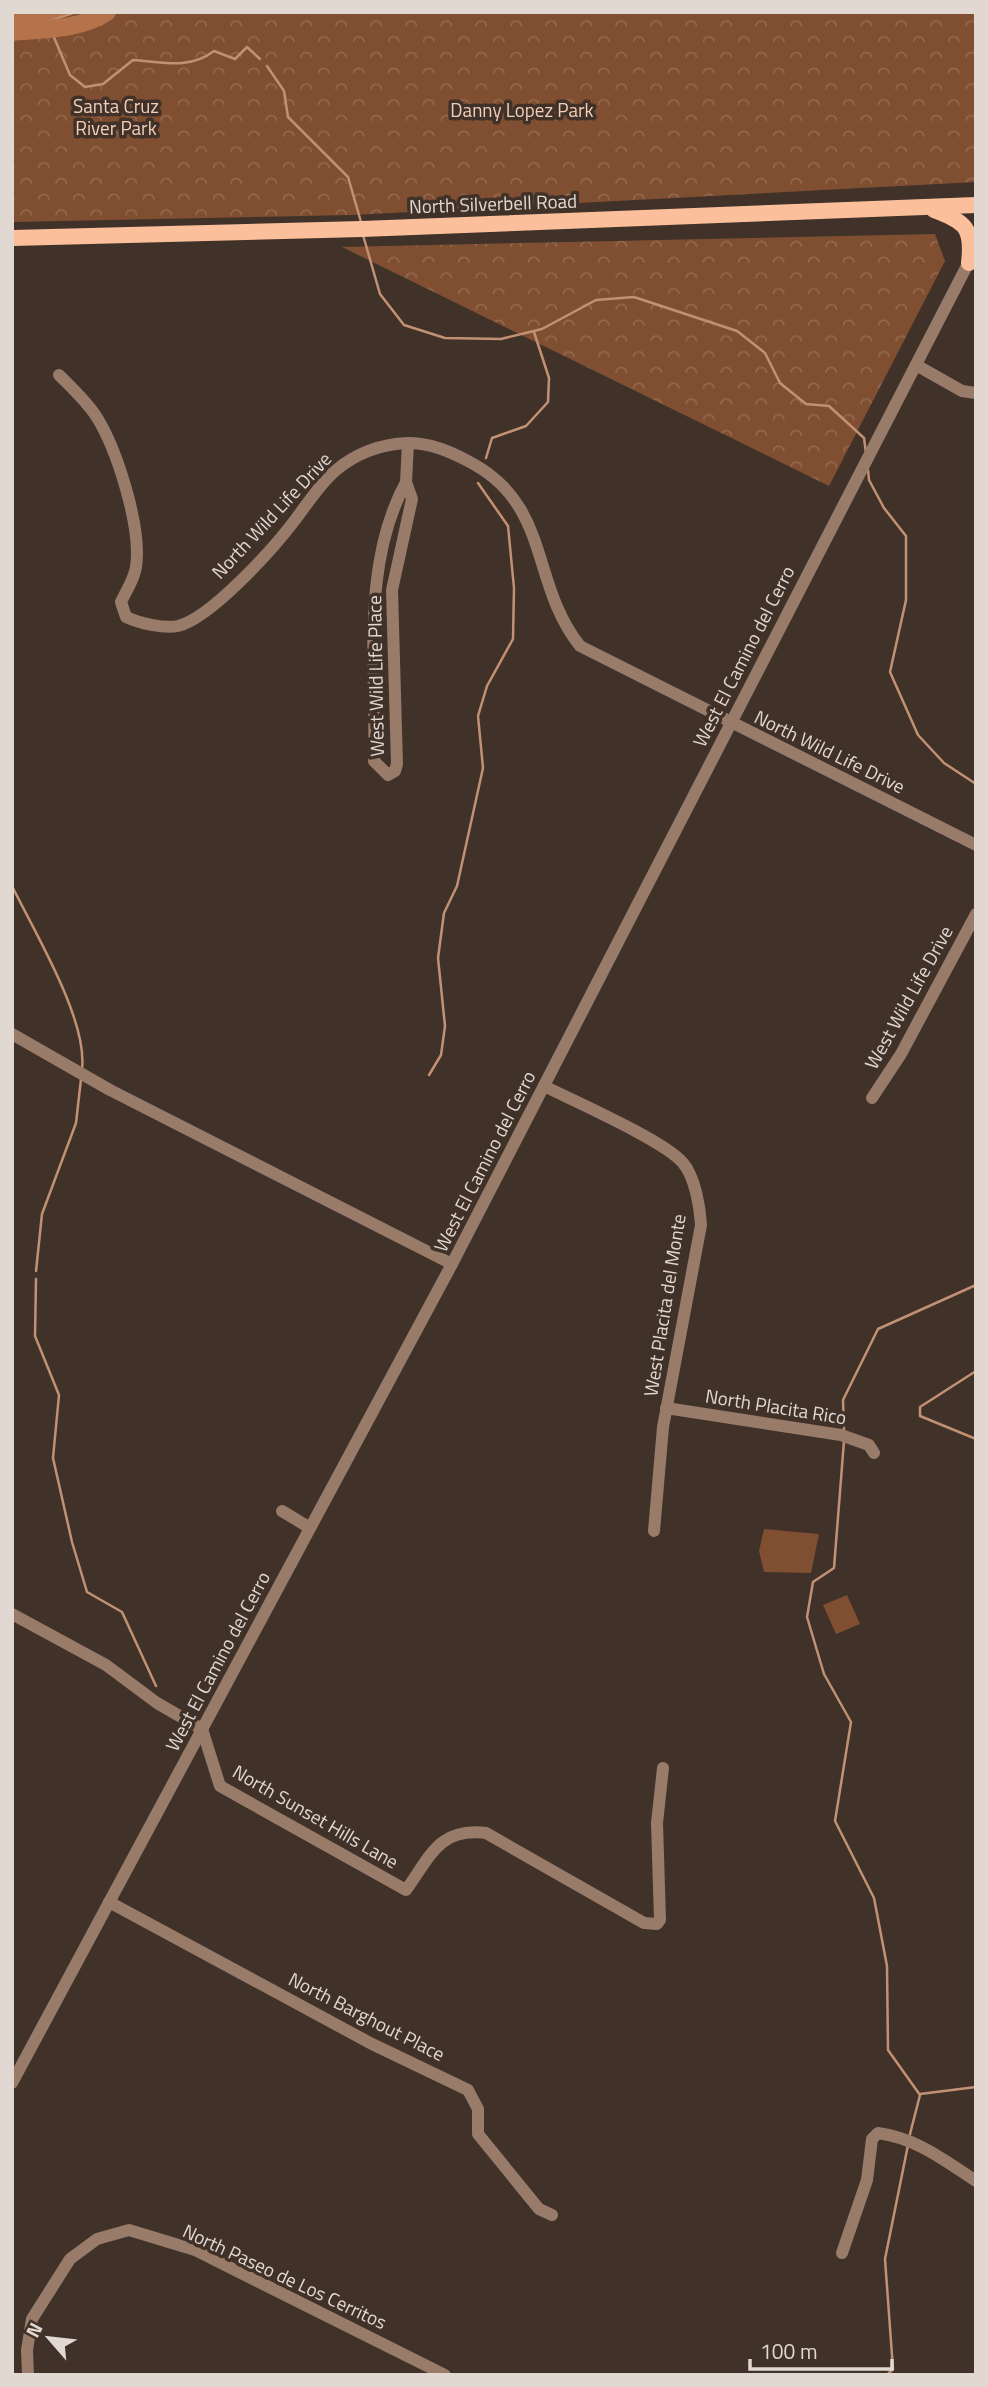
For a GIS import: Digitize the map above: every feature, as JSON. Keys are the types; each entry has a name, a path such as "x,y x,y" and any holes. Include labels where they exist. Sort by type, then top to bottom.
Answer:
{"main road":[{"name":"North Silverbell Road","path":"12,238 362,229 976,205"},
{"path":"926,207 957,218 967,228 972,256"}],"street":[{"name":"West El Camino del Cerro","path":"12,2083 452,1264 972,256"},
{"path":"916,365 962,391 976,393"},
{"name":"North Wild Life Drive","path":"59,375 96,415 112,450 124,490 137,539 136,568 116,609 127,617 180,626 245,576 337,469 379,446 427,444 493,475 517,500 538,548 558,611 580,646 976,845"},
{"name":"West Wild Life Place","path":"406,482 395,502 375,593 374,761 388,775 395,771 397,764 392,590 412,499 406,482 408,443"},
{"name":"West Wild Life Drive","path":"872,1098 907,1043 976,915"},
{"path":"12,1034 110,1090 452,1264"},
{"name":"West Placita del Monte","path":"544,1086 670,1154 683,1163 693,1187 701,1225 666,1408 654,1531"},
{"name":"North Placita Rico","path":"666,1408 844,1436 869,1444 874,1453"},
{"path":"282,1511 310,1528"},
{"path":"12,1614 106,1665 156,1703 202,1730"},
{"name":"North Sunset Hills Lane","path":"202,1730 220,1786 406,1890 442,1840 457,1833 486,1833 649,1925 660,1920 657,1824 663,1768"},
{"name":"North Barghout Place","path":"109,1902 355,2035 468,2090 478,2109 478,2134 484,2143 539,2209 552,2215"},
{"path":"842,2253 867,2180 872,2139 878,2133 899,2136 919,2144 976,2181"},
{"name":"North Paseo de Los Cerritos","path":"29,2375 27,2350 33,2319 70,2259 97,2239 129,2230 195,2250 445,2375"}],"green space":[{"path":"12,12 976,12 976,182 352,215 12,222"},
{"path":"935,234 945,261 829,486 342,247"},
{"path":"764,1529 819,1534 811,1573 764,1572 759,1551"},
{"path":"847,1595 860,1624 836,1634 823,1605"}],"shaded area":[{"path":"12,12 77,12 12,33"}],"waterway":[{"path":"12,32 73,25 107,12"},
{"path":"50,28 70,75 85,87 103,84 133,60 185,63 205,57 214,51 235,59 247,47 260,59"},
{"path":"267,66 284,91 288,117 348,177 361,222"},
{"path":"363,235 380,294 404,325 445,338 501,339 542,329 596,300 634,297 737,331 765,353 780,383 806,404 829,406 864,438 866,453"},
{"path":"486,458 492,438 526,426 548,402 549,378 534,332"},
{"path":"868,470 869,480 884,508 906,536 906,600 890,672 918,735 944,763 976,784"},
{"path":"429,1075 441,1055 445,1026 438,958 444,913 457,886 483,768 478,716 487,686 513,639 514,588 508,526 478,483"},
{"path":"12,886 68,1001 82,1049 82,1069"},
{"path":"36,1271 42,1214 76,1123 81,1079"},
{"path":"36,1279 35,1336 59,1395 53,1458 72,1542 87,1592 122,1612 156,1686"},
{"path":"844,1431 843,1400 878,1329 976,1285"},
{"path":"976,1371 920,1407 920,1416 976,1439"},
{"path":"844,1441 834,1568 813,1582 807,1617 824,1674 851,1722 835,1821 874,1898 887,1966 888,2050 920,2095 909,2138"},
{"path":"920,2094 976,2087"},
{"path":"887,2375 893,2369 885,2259 908,2145"}],"park label":[{"name":"Danny Lopez Park","path":"522,109"},
{"name":"Santa Cruz River Park","path":"116,116"}]}
